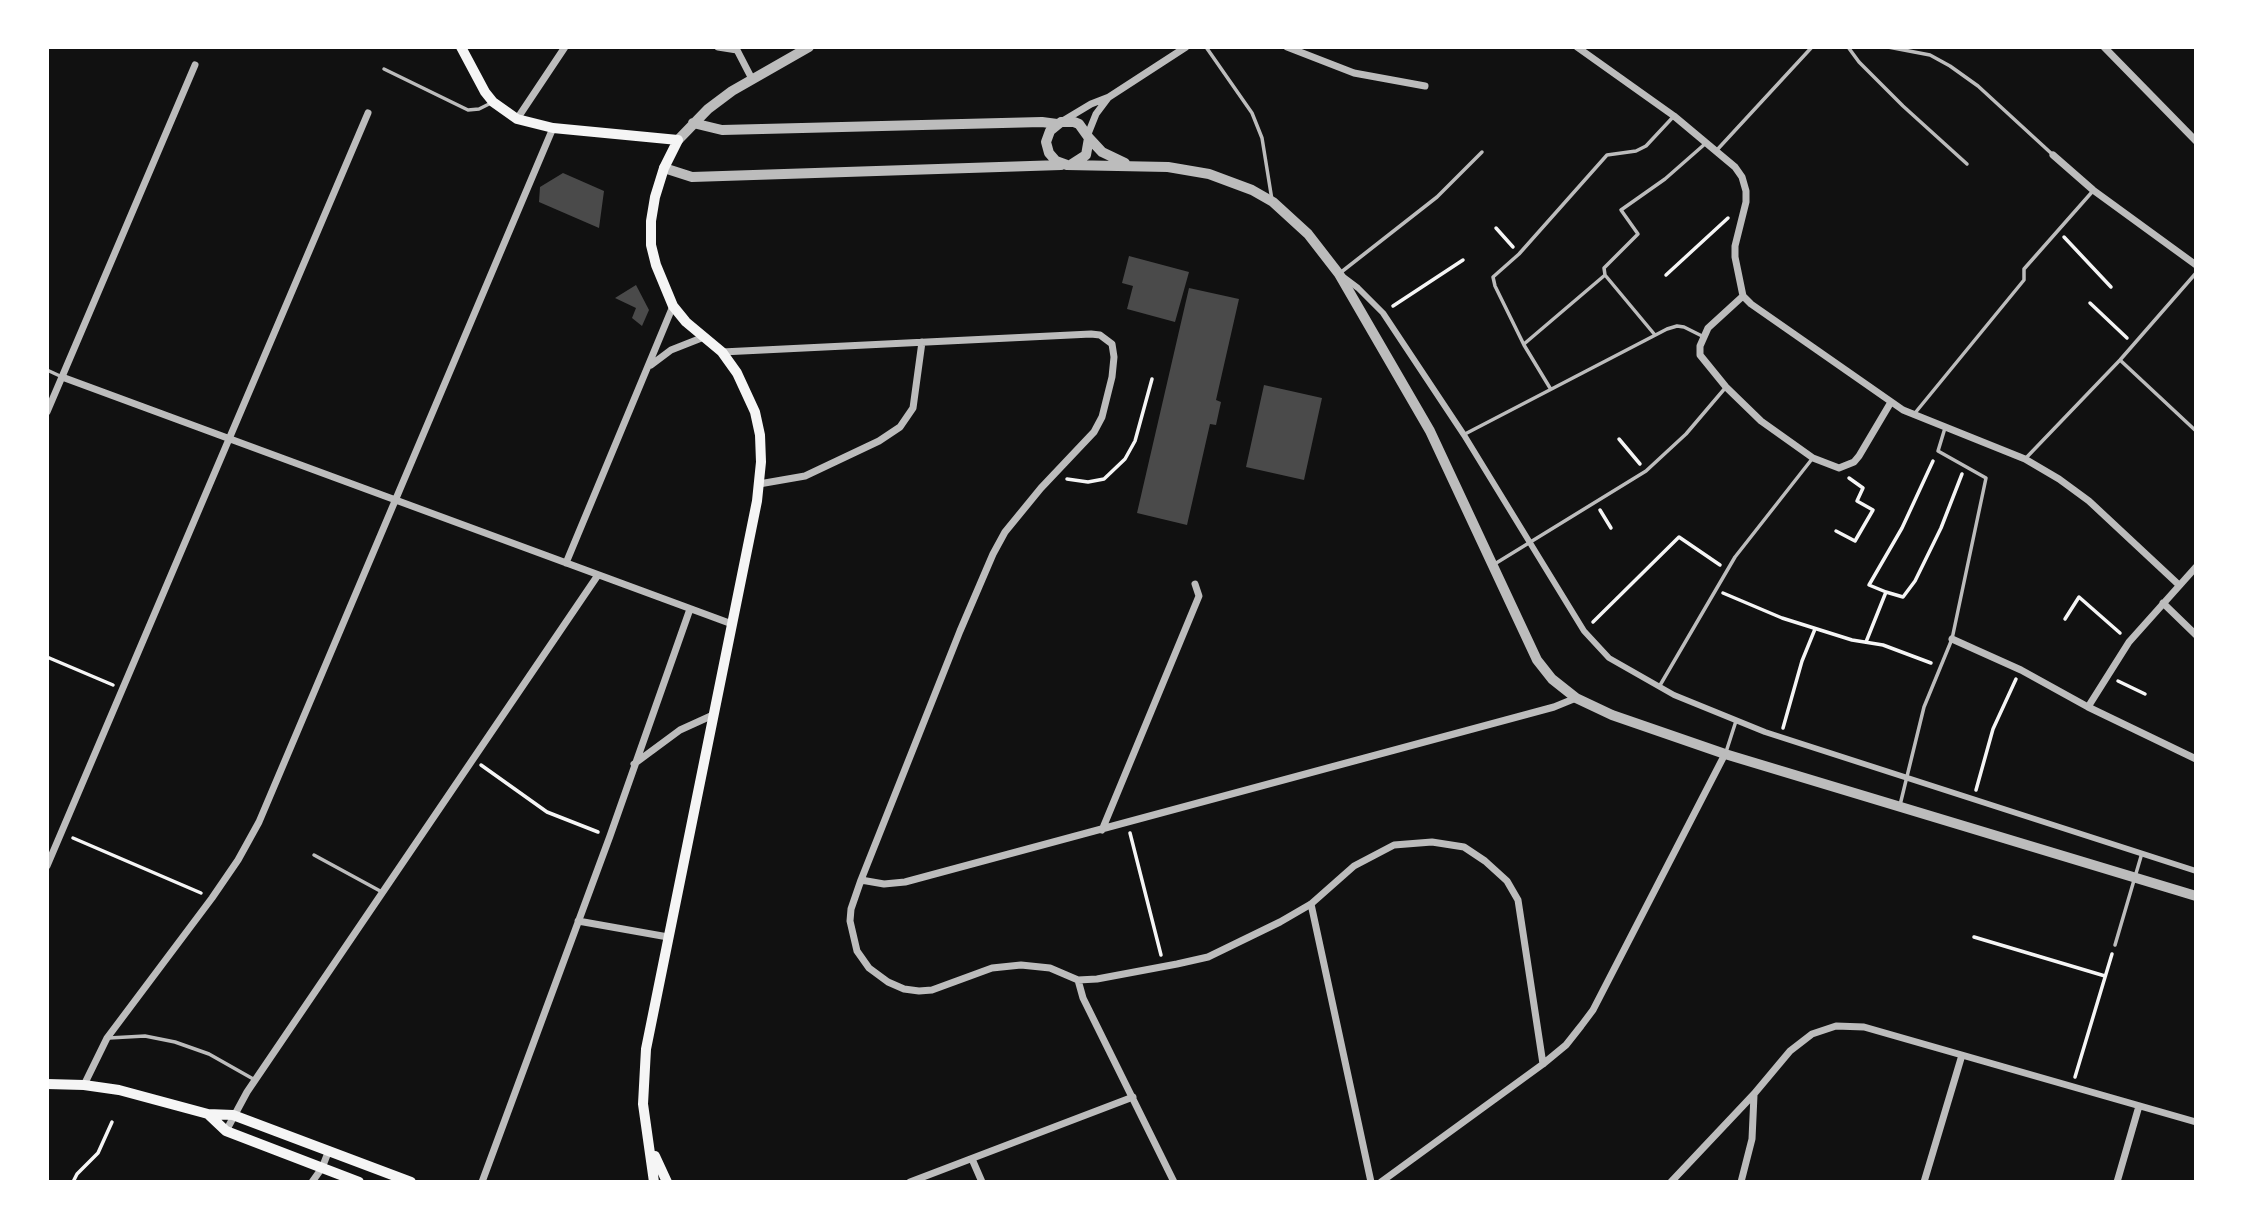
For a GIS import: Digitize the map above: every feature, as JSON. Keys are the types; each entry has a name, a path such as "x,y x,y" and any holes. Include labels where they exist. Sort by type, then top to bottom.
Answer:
{"main road":[{"path":"461,47 485,92 493,102 517,119 553,128 678,140 664,168 651,221 651,244 659,274 673,306 722,352 742,382 755,412 760,435 759,484 651,1017 643,1077 643,1104 654,1182"},
{"path":"47,1084 84,1085 132,1093 208,1114 233,1115 411,1182"},
{"path":"208,1114 226,1131 359,1182"},
{"path":"650,1147 667,1182"}],"street":[{"path":"517,119 565,47"},
{"path":"718,47 737,49 752,79"},
{"path":"678,140 721,99 810,47"},
{"path":"1109,97 1096,114 1088,136 1086,155 1070,164 1056,161 1047,148 1047,136 1059,123 1109,97 1185,47"},
{"path":"1287,47 1354,73 1425,86"},
{"path":"1577,47 1674,116 1735,167 1742,177 1746,191 1735,246 1736,269 1744,296 1763,313 1913,415 2025,459 2059,479 2089,501 2179,585"},
{"path":"2105,47 2196,141"},
{"path":"47,412 195,65"},
{"path":"47,866 368,113"},
{"path":"693,123 722,130 1074,122 1079,124 1102,152 1132,166"},
{"path":"84,1085 107,1038 212,898 238,860 259,822 553,128"},
{"path":"2053,155 2093,190 2196,265"},
{"path":"664,168 692,177 1070,164 1132,166 1181,168 1209,174 1252,190 1273,202 1308,234 1339,274 1430,431 1537,660 1557,684 1576,698 1612,715 1725,754 2196,896"},
{"path":"1339,274 1358,288 1383,313 1464,435 1584,631 1609,658 1659,687 1780,736 2196,871"},
{"path":"1744,296 1714,321 1700,346 1700,355 1726,387 1761,421 1813,458 1839,468 1859,456 1891,402"},
{"path":"566,562 673,306"},
{"path":"722,352 1091,334 1100,335 1112,344 1114,358 1108,397 1094,432 1005,532 993,554 861,880 851,909 850,921 857,951 869,968 888,982 904,989 932,990 992,968 1021,965 1050,968 1079,980 1164,967 1208,957 1255,936 1311,904 1354,866 1394,845 1432,842 1464,847 1485,861 1507,881 1518,900 1543,1064"},
{"path":"648,368 671,350 704,337"},
{"path":"759,484 805,476 879,442 900,428 913,408 922,342"},
{"path":"62,377 732,624"},
{"path":"2088,707 2129,642 2196,568"},
{"path":"226,1131 255,1080 598,575"},
{"path":"1102,830 1199,596 1195,584"},
{"path":"2163,603 2196,635"},
{"path":"482,1182 610,836 690,609"},
{"path":"1952,639 2021,670 2088,707 2196,760"},
{"path":"861,880 884,884 905,882 1554,707 1576,698"},
{"path":"634,764 680,730 713,715"},
{"path":"1381,1182 1566,1045 1593,1010 1725,754"},
{"path":"1311,904 1371,1182"},
{"path":"578,921 668,937"},
{"path":"1079,980 1083,999 1174,1182"},
{"path":"1671,1182 1796,1046 1812,1034 1836,1026 1864,1027 2196,1122"},
{"path":"1924,1182 1962,1055"},
{"path":"1741,1182 1752,1139 1754,1094"},
{"path":"910,1182 1133,1097"},
{"path":"2117,1182 2139,1106"},
{"path":"312,1182 322,1168 329,1150"},
{"path":"972,1158 982,1182"}],"lane":[{"path":"1206,47 1252,113 1262,138 1273,202"},
{"path":"1716,151 1812,47"},
{"path":"1848,47 1859,62 1903,106 1966,164"},
{"path":"1888,47 1930,55 1950,66 1978,86 2053,155"},
{"path":"384,69 468,110 479,109 493,102"},
{"path":"1550,388 1524,345 1493,277 1519,254 1607,155 1636,151 1646,146 1674,116"},
{"path":"1655,335 1605,275 1604,268 1638,234 1621,210 1665,179 1706,143"},
{"path":"1339,274 1437,197 1482,152"},
{"path":"1913,415 2024,281 2024,269 2093,190"},
{"path":"2025,459 2120,360 2196,273"},
{"path":"1524,345 1605,275"},
{"path":"1464,435 1550,388 1677,326 1704,337"},
{"path":"2120,360 2196,431"},
{"path":"47,370 62,377"},
{"path":"1493,566 1646,471 1686,434 1726,387"},
{"path":"1900,806 1924,707 1952,639 1986,478 1938,451 1945,428"},
{"path":"1659,687 1728,570 1813,458"},
{"path":"1725,754 1736,720"},
{"path":"2115,945 2142,853"},
{"path":"314,855 382,892"},
{"path":"107,1038 145,1036 175,1042 209,1054 255,1080"}],"path":[{"path":"1666,275 1745,202"},
{"path":"1496,228 1519,254"},
{"path":"2057,231 2111,286"},
{"path":"1383,313 1463,260"},
{"path":"2090,303 2133,344"},
{"path":"1052,477 1088,482 1104,479 1111,473 1125,459 1135,441 1152,379"},
{"path":"1619,439 1646,471"},
{"path":"1938,451 1902,528 1869,584 1903,597 1915,581 1941,527 1965,466"},
{"path":"1836,531 1856,541 1873,510 1857,501 1863,488 1850,479 1846,466"},
{"path":"1595,502 1611,528"},
{"path":"1584,631 1679,537 1728,570"},
{"path":"1717,591 1782,618 1852,640 1883,645 1939,667"},
{"path":"1866,642 1886,592"},
{"path":"2064,619 2079,597 2129,642"},
{"path":"1780,736 1802,661 1815,629"},
{"path":"47,657 123,689"},
{"path":"1974,799 1993,729 2021,670"},
{"path":"2106,676 2145,694"},
{"path":"473,759 547,812 610,836"},
{"path":"1127,823 1164,967"},
{"path":"62,834 212,898"},
{"path":"1974,937 2105,976"},
{"path":"2073,1086 2115,945"},
{"path":"73,1182 77,1174 98,1153 112,1122"}],"building":[{"path":"563,173 604,191 599,228 539,202 540,187"},
{"path":"1129,256 1189,272 1175,322 1127,309 1133,286 1122,283"},
{"path":"636,285 649,310 642,326 632,318 636,308 615,298"},
{"path":"1189,288 1239,299 1216,400 1221,402 1216,425 1210,424 1187,525 1137,513"},
{"path":"1264,385 1322,398 1304,480 1246,467"}]}
